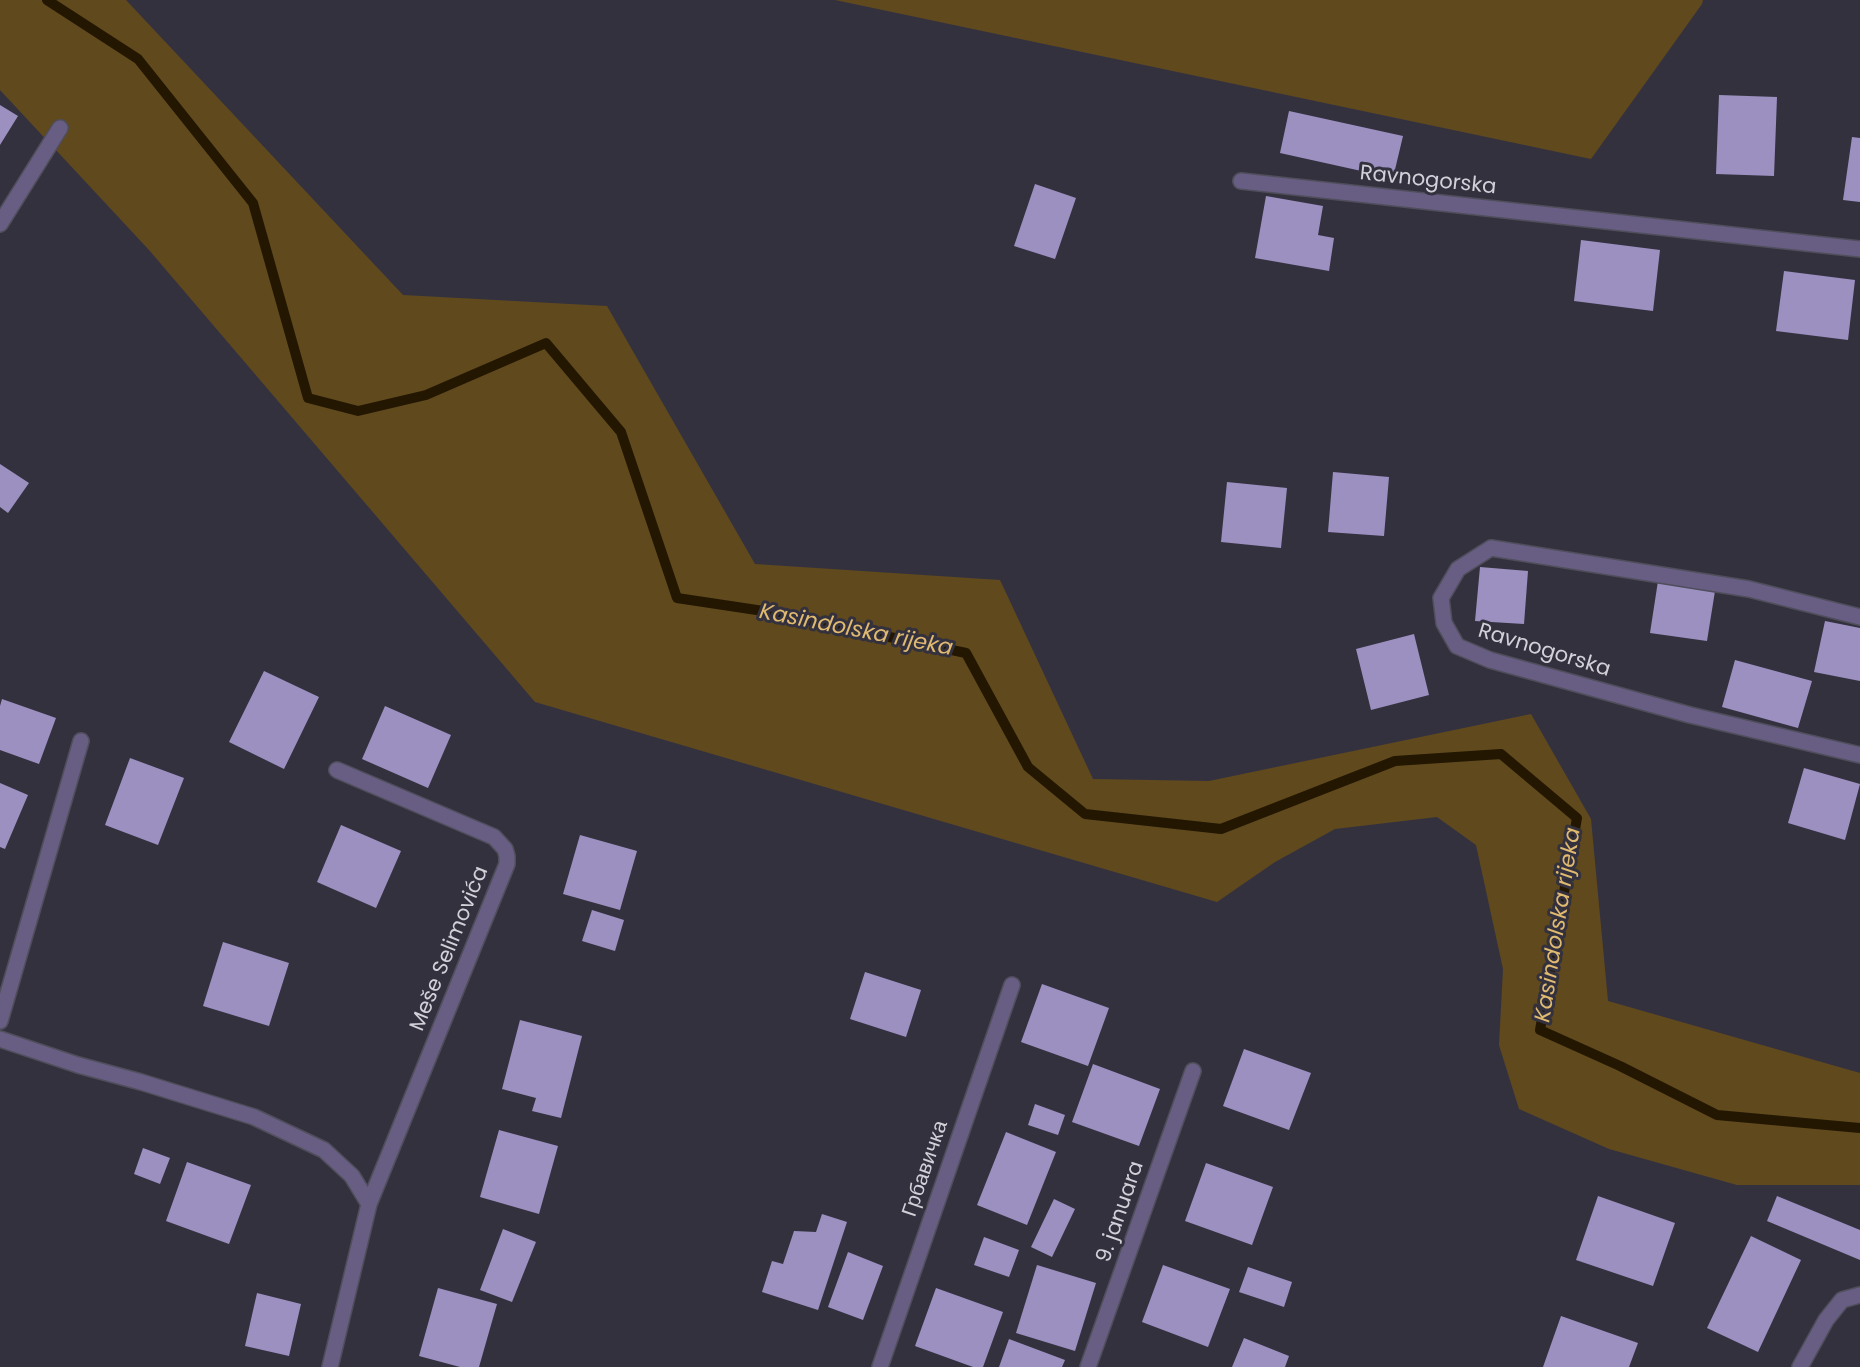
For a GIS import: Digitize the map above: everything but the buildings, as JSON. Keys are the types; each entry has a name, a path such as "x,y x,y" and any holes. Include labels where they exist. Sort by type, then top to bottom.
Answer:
{"street":[{"path":"0,224 60,128"},
{"name":"Ravnogorska","path":"1241,181 1860,249"},
{"name":"Ravnogorska","path":"1860,617 1749,589 1491,548 1458,569 1441,598 1444,623 1457,646 1490,660 1690,715 1860,755"},
{"path":"0,1021 81,741"},
{"name":"Meše Selimovića","path":"330,1367 369,1204 507,864 505,849 494,837 337,770"},
{"name":"Грбавичка","path":"880,1367 1012,985"},
{"path":"0,1039 254,1118 324,1150 352,1176 369,1204"},
{"name":"9. januara","path":"1088,1367 1193,1071"},
{"path":"1800,1367 1826,1320 1842,1300 1860,1295"}],"shaded area":[{"path":"0,0 126,0 403,295 607,306 755,564 1000,580 1093,779 1209,781 1531,714 1591,819 1608,1001 1860,1073 1860,1185 1737,1185 1609,1149 1519,1109 1499,1045 1503,969 1476,845 1437,817 1335,829 1275,862 1217,902 535,702 149,250 0,90"},
{"path":"835,0 1703,0 1591,159"}],"waterway":[{"name":"Kasindolska rijeka","path":"47,0 138,59 253,203 308,398 358,411 426,395 546,343 621,432 677,598 770,612 966,653 1028,767 1085,814 1221,829 1395,761 1501,754 1577,818 1540,1030 1620,1066 1717,1115 1860,1128"}]}
